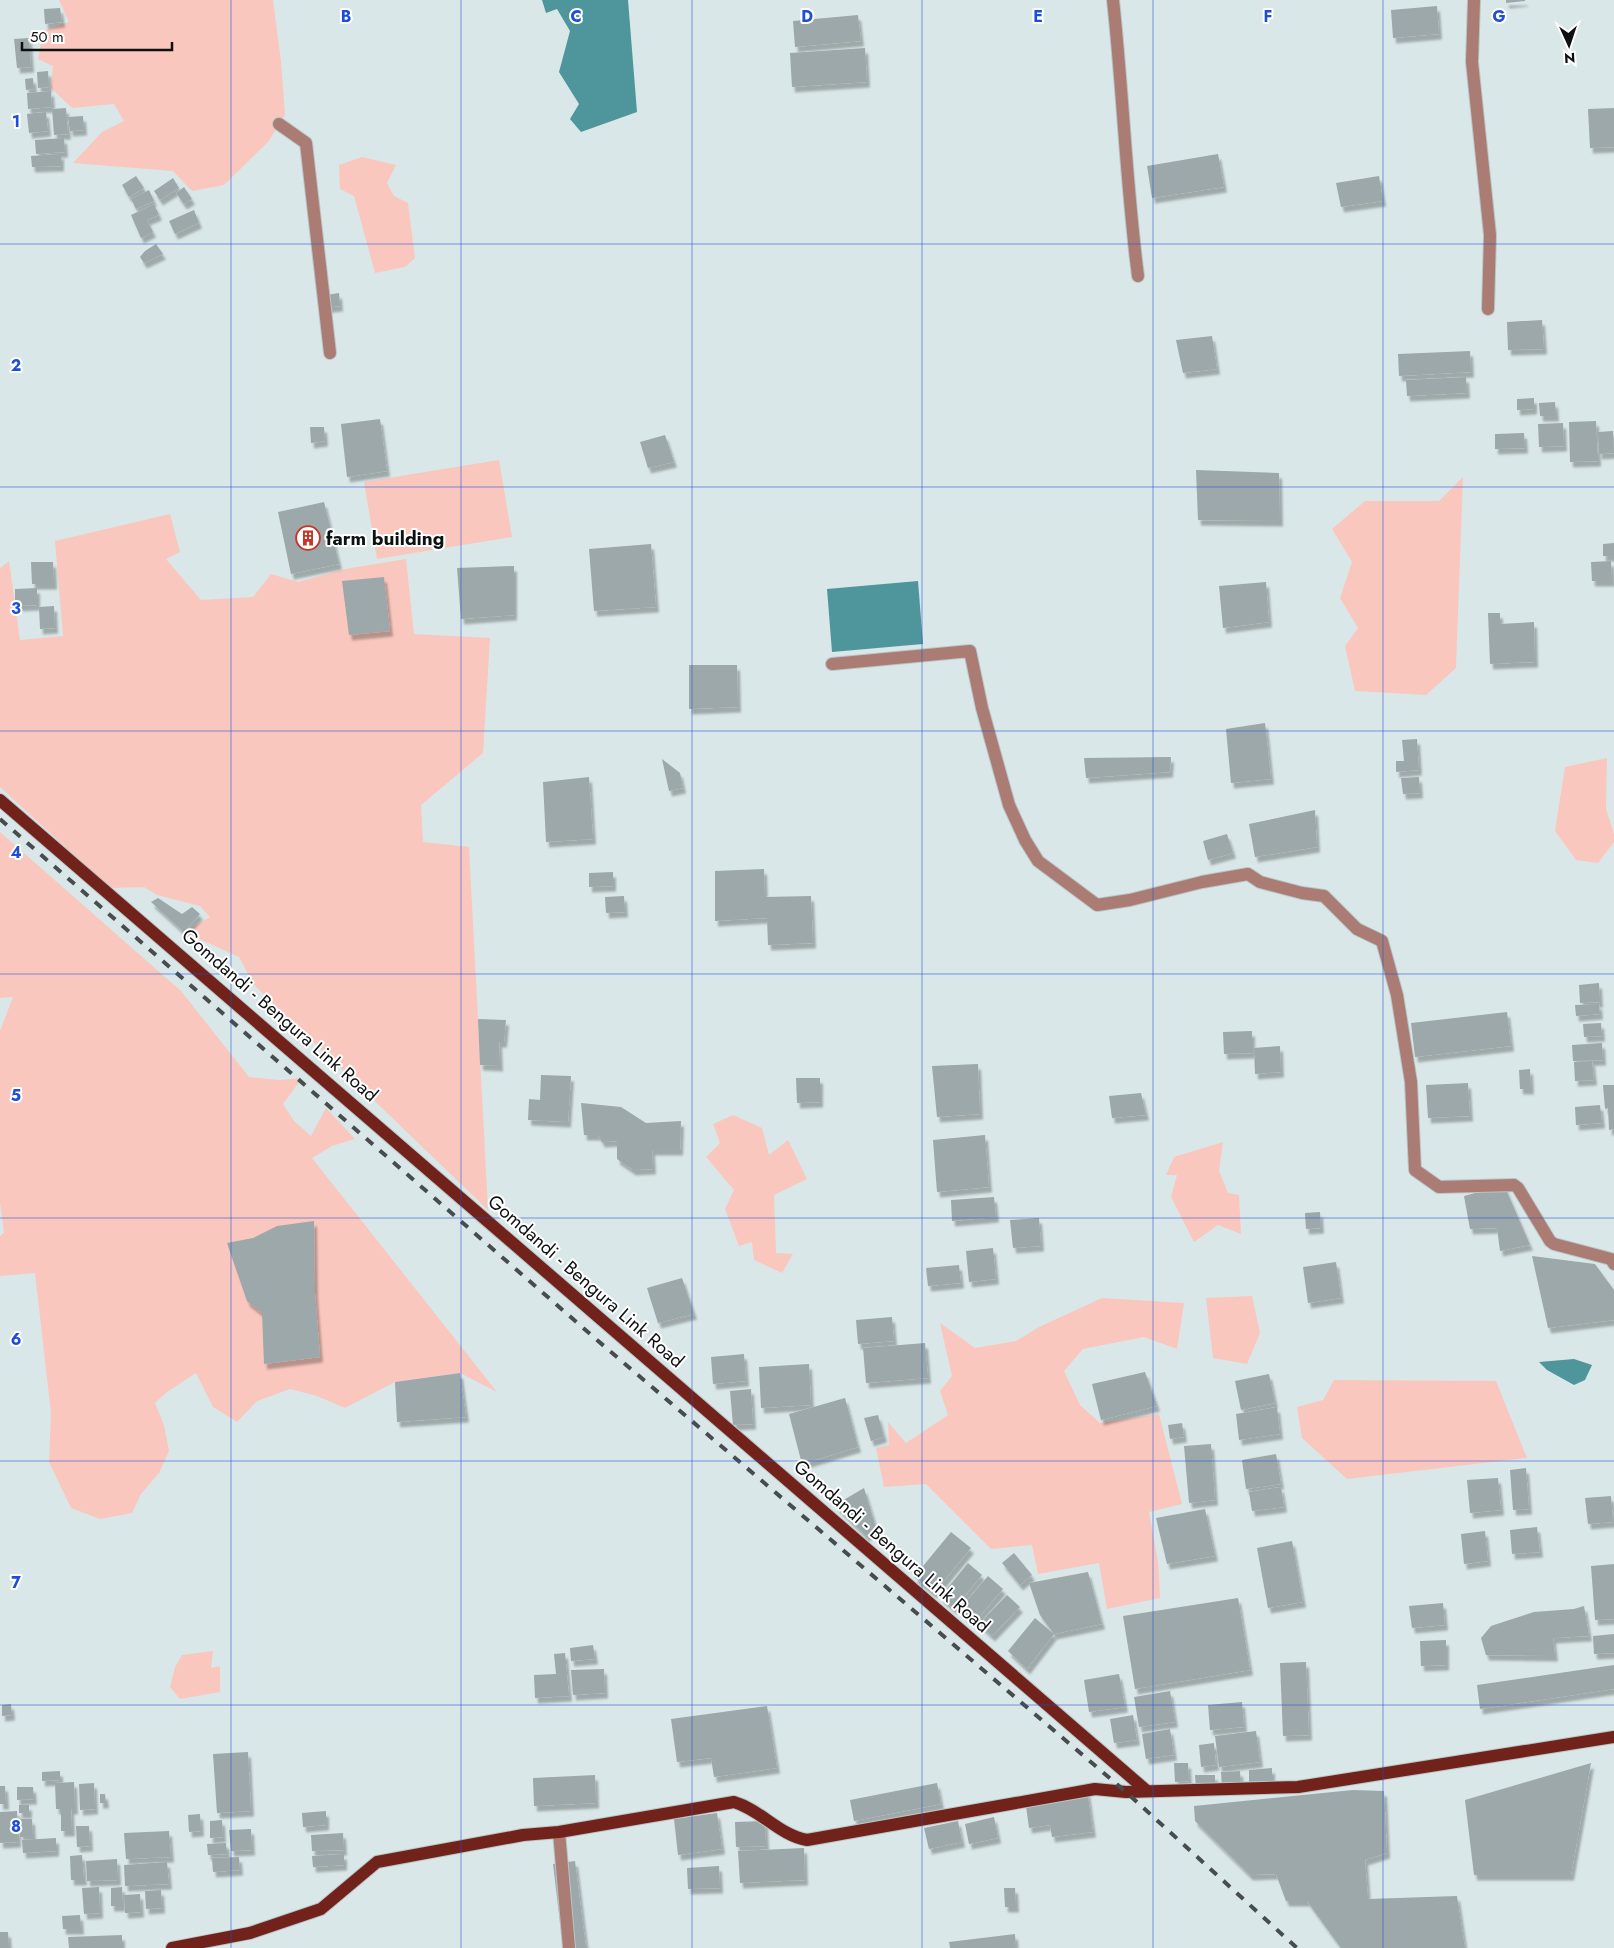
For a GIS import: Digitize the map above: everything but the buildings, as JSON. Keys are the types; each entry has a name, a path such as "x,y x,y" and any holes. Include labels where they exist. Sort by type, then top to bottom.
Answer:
{"main road":[{"name":"Gomdandi - Bengura Link Road","path":"0,800 1147,1791"},
{"path":"172,1948 250,1933 321,1909 377,1862 523,1835 559,1832 734,1802 744,1805 789,1835 807,1840 1095,1789 1147,1791 1298,1787 1614,1737"}],"street":[{"path":"1113,0 1124,146 1138,276"},
{"path":"1474,0 1472,62 1490,235 1488,309"},
{"path":"279,124 306,143 330,353"},
{"path":"832,664 970,651 982,708 1008,805 1025,840 1038,861 1097,904 1130,900 1202,882 1248,874 1260,882 1302,893 1324,896 1357,928 1382,941 1397,995 1410,1082 1415,1170 1439,1187 1514,1185 1518,1188 1550,1241 1554,1244 1611,1259 1614,1264"},
{"path":"559,1832 569,1948"}],"shaded area":[{"path":"59,0 273,0 281,62 285,115 268,142 224,185 192,191 173,171 73,163 102,132 124,121 114,104 72,108 51,88 53,66 38,59 43,31 69,22"},
{"path":"362,157 396,165 387,183 394,196 408,203 415,258 405,267 375,273 354,196 340,189 339,165"},
{"path":"499,460 512,537 377,559 364,482"},
{"path":"1463,477 1456,668 1426,695 1355,691 1345,646 1358,628 1340,598 1352,562 1332,529 1365,501 1439,501"},
{"path":"170,514 180,552 166,559 201,600 253,597 271,574 298,582 345,569 406,559 414,634 490,638 483,753 421,805 423,842 469,847 488,1210 253,984 239,957 184,932 210,917 200,906 157,895 144,887 110,888 0,787 0,568 9,561 20,640 63,636 55,541"},
{"path":"1607,758 1606,809 1614,834 1614,842 1598,863 1576,860 1555,831 1565,767"},
{"path":"0,832 181,991 249,1077 279,1080 302,1078 283,1104 294,1121 311,1136 326,1108 355,1139 332,1146 312,1158 497,1392 460,1373 395,1382 345,1408 317,1396 290,1389 257,1401 237,1422 213,1407 196,1373 167,1392 155,1403 164,1425 169,1451 159,1473 141,1494 132,1513 100,1519 71,1508 49,1462 51,1413 35,1273 0,1276 0,1236 4,1233 0,1202 0,1031 13,997 0,998"},
{"path":"733,1115 762,1128 769,1155 788,1140 807,1179 774,1195 776,1253 793,1254 782,1273 754,1260 752,1242 739,1246 725,1209 734,1190 706,1157 720,1143 713,1124"},
{"path":"1223,1142 1219,1171 1228,1193 1239,1195 1241,1234 1218,1225 1194,1242 1171,1197 1177,1175 1166,1175 1174,1157"},
{"path":"1252,1296 1260,1333 1247,1364 1213,1358 1206,1298"},
{"path":"1102,1298 1184,1303 1177,1349 1144,1337 1083,1349 1064,1371 1080,1405 1100,1423 1159,1414 1182,1504 1149,1512 1158,1562 1160,1598 1107,1609 1099,1563 1038,1574 1032,1545 991,1549 926,1484 884,1487 876,1448 889,1445 888,1422 906,1443 948,1415 940,1391 952,1376 940,1323 975,1348 1016,1341 1039,1327"},
{"path":"1334,1380 1496,1381 1527,1458 1347,1479 1302,1438 1297,1407 1323,1400"},
{"path":"213,1651 211,1668 220,1666 220,1692 180,1699 170,1687 175,1667 182,1655"}],"water":[{"path":"542,0 628,0 637,112 581,132 570,119 579,104 559,72 570,31 557,9 546,13"},
{"path":"918,581 923,644 832,652 827,589"},
{"path":"1574,1359 1592,1365 1585,1380 1574,1385 1547,1370 1539,1362"}],"railway":[{"path":"0,819 597,1340 1126,1792 1297,1948"}],"place":[{"name":"farm building","path":"308,538"}]}
